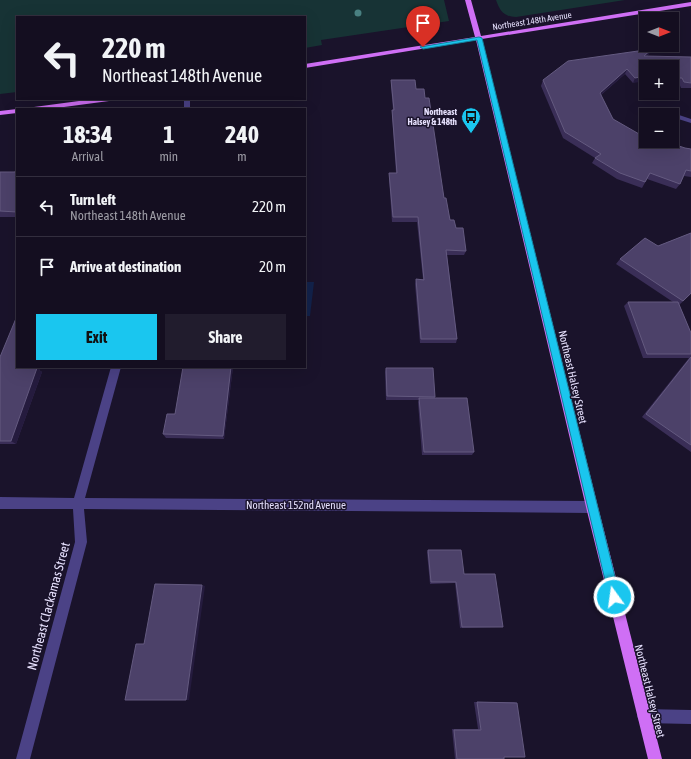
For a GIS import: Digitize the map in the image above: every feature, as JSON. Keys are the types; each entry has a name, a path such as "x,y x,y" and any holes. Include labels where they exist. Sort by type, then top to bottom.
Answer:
{"main road":[{"name":"Northeast Halsey Street","path":"468,0 479,38 592,508 655,759"},
{"name":"Northeast 148th Avenue","path":"306,66 691,4"},
{"path":"42,108 102,100"},
{"path":"0,113 16,111"}],"street":[{"path":"679,117 691,121"},
{"name":"Northeast Clackamas Street","path":"23,759 81,542 78,503 116,368"},
{"name":"Northeast 152nd Avenue","path":"0,503 592,508"},
{"path":"644,716 691,717"}],"green space":[{"path":"0,0 444,0 449,21 321,40 322,45 306,48 306,16 16,16 16,92 0,94"},
{"path":"496,0 625,0 516,17 505,14 499,7"}],"water":[{"path":"306,282 314,282 310,316 306,316"}],"building":[{"path":"639,51 649,52 644,56 691,57 691,83 684,82 682,78 679,78 679,60 639,60 639,77 635,78 627,69 600,93 613,119 639,134 639,148 679,148 679,146 691,149 691,171 686,170 680,184 650,173 645,182 620,173 595,158 601,154 565,132 543,80 568,61"},
{"path":"391,80 415,80 416,89 424,89 425,98 429,98 444,198 446,198 450,220 454,220 456,228 463,228 466,251 446,250 457,339 421,339 416,279 424,280 418,217 393,217 389,173 397,173"},
{"path":"16,170 16,212 0,211 0,172 15,172"},
{"path":"691,233 691,293 683,301 620,259 645,238 658,246"},
{"path":"628,302 678,302 691,333 691,354 647,354"},
{"path":"16,318 16,368 37,368 11,441 0,441 0,357"},
{"path":"691,357 691,445 646,414"},
{"path":"183,368 231,368 223,436 163,434 167,414 175,414"},
{"path":"386,368 433,368 435,397 387,396"},
{"path":"419,398 467,398 474,452 424,452"},
{"path":"428,550 461,550 464,574 495,574 503,627 462,627 456,582 431,582"},
{"path":"155,584 202,585 186,700 125,700 136,644 144,644"},
{"path":"477,702 517,703 525,757 504,757 504,759 457,759 454,730 481,730"}],"place":[{"name":"Northeast Halsey & 148th","path":"471,134"}],"route":[{"path":"423,47 479,38 614,597"}]}
